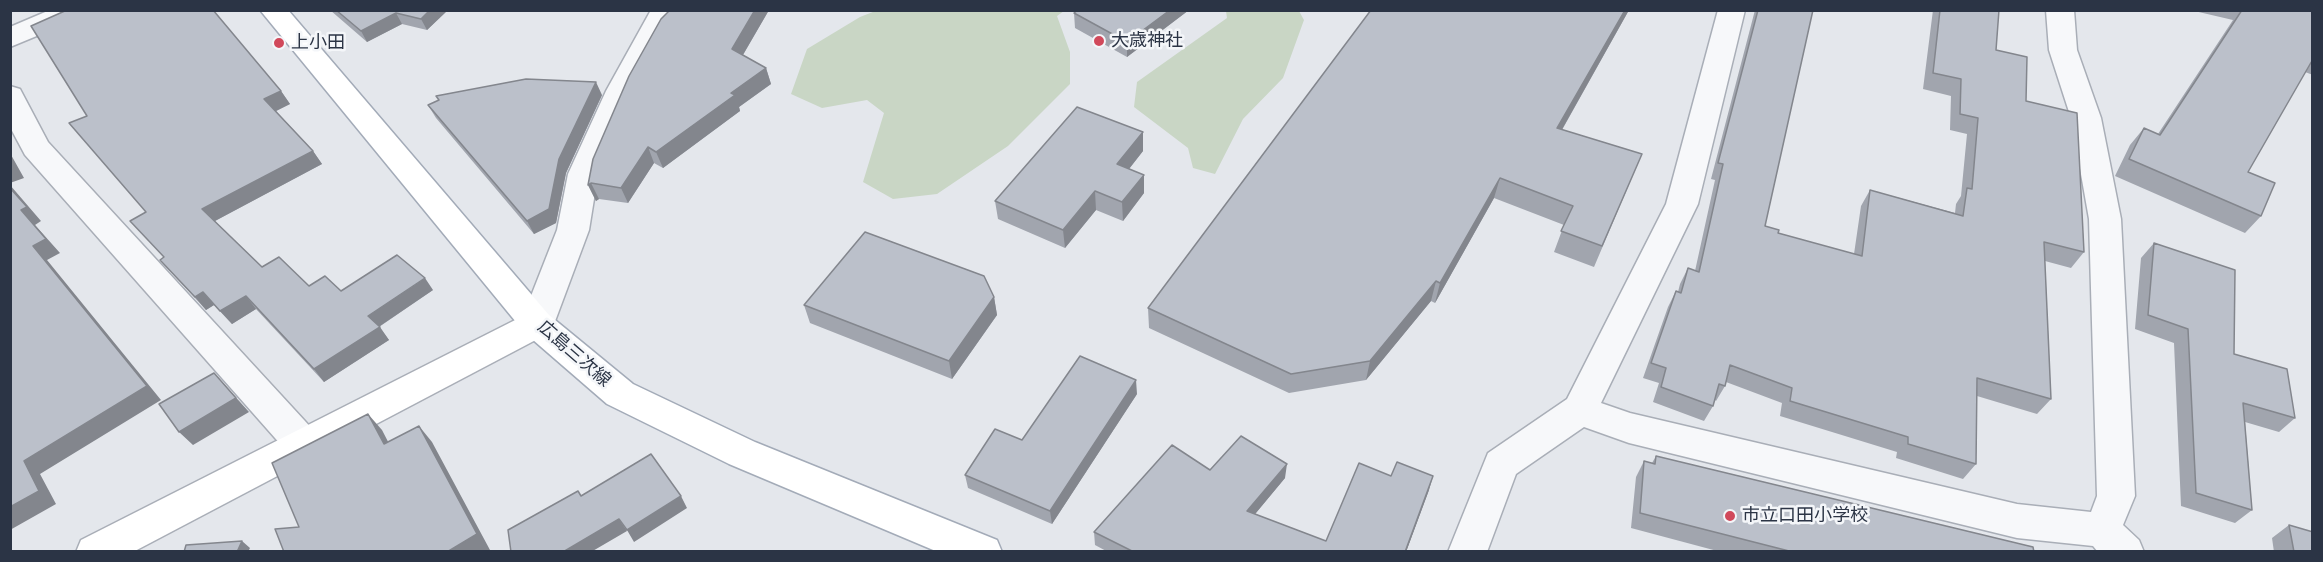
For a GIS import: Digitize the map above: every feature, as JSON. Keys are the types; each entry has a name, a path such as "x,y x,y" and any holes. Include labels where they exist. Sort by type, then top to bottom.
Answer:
{"main road":[{"name":"広島三次線","path":"273,10 537,324 620,394 742,453 983,552"},
{"path":"95,552 537,324"}],"street":[{"path":"10,38 75,10"},
{"path":"537,324 573,230 583,174 620,91 665,10"},
{"path":"1467,552 1501,464 1580,410 1682,204 1732,10"},
{"path":"1580,410 1629,428 2018,521 2113,541 2115,496 2105,219 2086,118 2063,50 2060,10"},
{"path":"10,96 36,148 303,444"}],"green space":[{"path":"878,10 1064,11 1057,16 1070,52 1070,84 1008,146 937,194 893,199 863,182 884,113 867,100 822,108 791,94 807,49 860,17"},
{"path":"1226,11 1299,11 1304,20 1283,78 1243,119 1215,174 1193,168 1188,148 1134,107 1137,82 1227,18"}],"building":[{"path":"67,10 213,10 281,91 264,99 313,151 202,209 262,267 279,257 309,286 325,276 341,291 397,255 425,278 368,316 380,327 314,369 246,296 220,311 203,292 195,297 160,260 164,257 130,221 146,212 69,123 87,116 31,26"},
{"path":"336,10 430,10 421,19 396,13 361,31"},
{"path":"670,10 755,10 732,49 766,68 731,93 735,95 656,152 648,147 621,188 591,183 588,185 593,159 629,76 661,19"},
{"path":"1078,10 1170,10 1127,42 1074,13"},
{"path":"1371,10 1625,10 1557,128 1642,154 1602,246 1561,231 1573,206 1500,178 1440,283 1436,281 1370,361 1291,374 1148,308"},
{"path":"1758,10 1813,10 1765,226 1779,230 1778,233 1862,256 1870,190 1963,216 1967,188 1972,189 1978,118 1960,114 1961,79 1933,73 1940,10 1999,10 1996,50 2027,57 2026,101 2077,113 2084,252 2044,242 2051,399 1977,378 1976,464 1908,444 1908,437 1790,401 1792,388 1730,365 1725,386 1719,384 1713,406 1661,387 1666,368 1651,363 1676,291 1681,293 1688,268 1699,272 1723,164 1718,163"},
{"path":"2242,10 2313,10 2313,59 2248,172 2275,183 2261,216 2129,159 2144,128 2160,135"},
{"path":"526,79 596,82 559,159 549,209 527,221 428,105 439,100 436,96"},
{"path":"1077,107 1143,132 1117,164 1144,175 1122,202 1095,191 1063,230 995,201"},
{"path":"10,188 27,207 21,210 46,239 33,246 147,386 24,461 39,491 10,507"},
{"path":"865,232 984,276 994,297 949,361 804,305"},
{"path":"2154,243 2235,270 2234,354 2287,369 2295,418 2243,403 2252,510 2196,493 2188,329 2148,315"},
{"path":"1080,356 1136,380 1050,511 965,475 995,429 1022,440"},
{"path":"214,373 236,398 179,432 159,404"},
{"path":"368,414 384,444 419,426 477,534 447,552 284,552 275,529 299,527 272,463"},
{"path":"1241,436 1287,464 1247,511 1326,541 1359,463 1391,476 1397,462 1433,476 1405,552 1134,552 1094,532 1172,445 1210,470"},
{"path":"651,454 681,496 627,530 619,519 563,552 511,552 508,530 578,491 581,496"},
{"path":"1656,456 2033,547 2034,552 1789,552 1640,513 1644,461 1655,464"},
{"path":"2289,525 2313,532 2313,552 2294,552"},
{"path":"242,541 237,552 184,552 186,545"}],"place":[{"name":"大歳神社","path":"1099,41"},
{"name":"上小田","path":"279,43"},
{"name":"市立口田小学校","path":"1730,516"}]}
